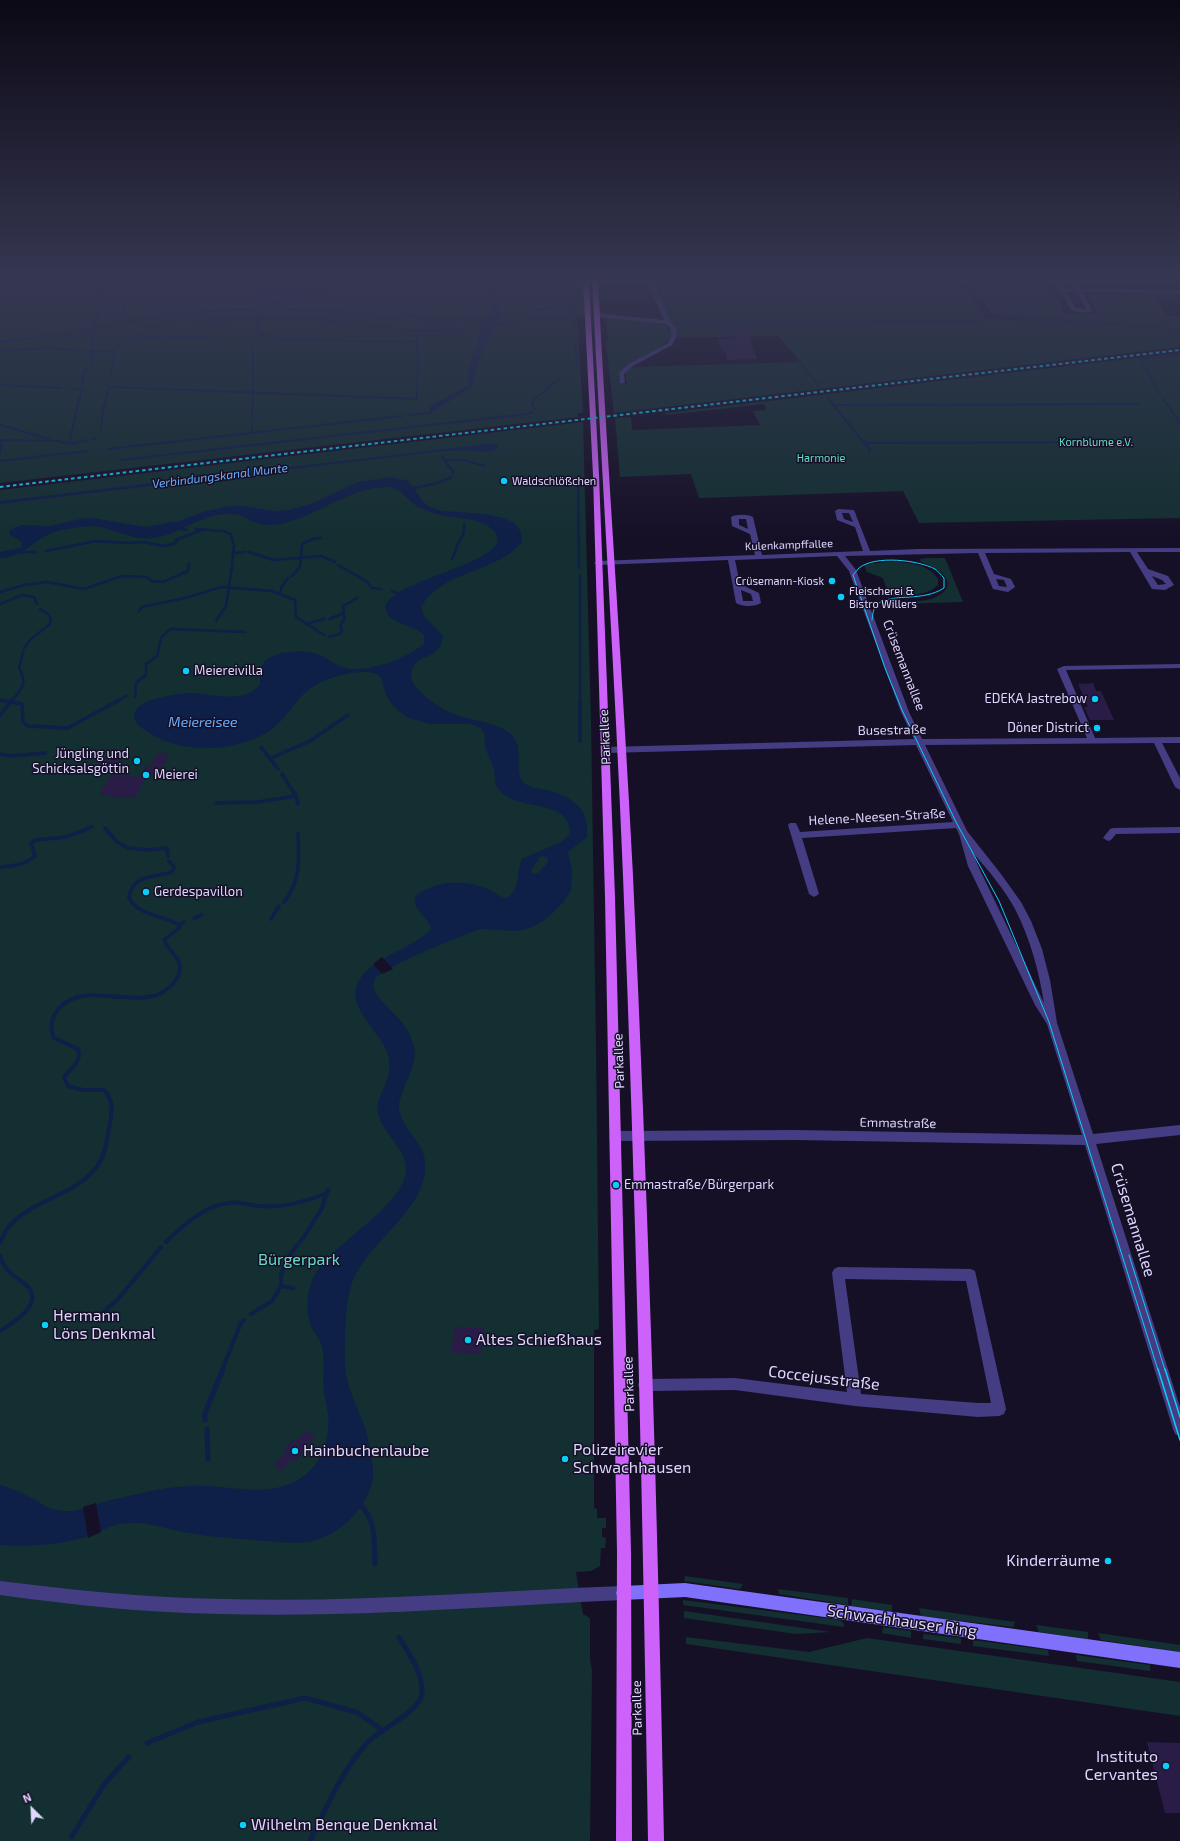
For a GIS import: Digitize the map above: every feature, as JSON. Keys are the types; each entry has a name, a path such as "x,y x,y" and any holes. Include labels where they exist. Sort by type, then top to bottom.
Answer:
{"main road":[{"name":"Parkallee","path":"590,366 605,750 620,1322 624,1841"},
{"name":"Parkallee","path":"600,366 622,750 638,1136 656,1841"},
{"name":"Schwachhauser Ring","path":"623,1593 685,1590 1180,1660"}],"street":[{"path":"622,383 621,373 630,366"},
{"path":"858,526 867,553"},
{"path":"753,533 759,557"},
{"path":"1132,550 1146,572"},
{"name":"Kulenkampffallee","path":"598,563 867,553 1180,550"},
{"path":"981,551 992,575"},
{"name":"Crüsemannallee","path":"840,554 852,570 905,712 962,830 973,866 1040,1005 1052,1023"},
{"name":"Crüsemannallee","path":"851,554 853,560 852,570"},
{"path":"731,558 738,586"},
{"path":"1092,740 1061,669 1180,666"},
{"name":"Busestraße","path":"605,750 920,742 1180,740"},
{"path":"1157,741 1180,787"},
{"name":"Helene-Neesen-Straße","path":"793,825 814,894"},
{"name":"Crüsemannallee","path":"962,830 1020,908 1040,961 1051,1004 1052,1023 1180,1429"},
{"name":"Helene-Neesen-Straße","path":"797,835 962,830"},
{"path":"1108,838 1113,831 1180,830"},
{"name":"Emmastraße","path":"614,1136 796,1135 1090,1140 1180,1130"},
{"name":"Coccejusstraße","path":"645,1384 735,1384 855,1400 978,1410 999,1409 970,1275 838,1273 855,1400"},
{"path":"0,1588 105,1601 256,1608 448,1602 623,1593"}],"green space":[{"path":"0,366 580,366 583,413 578,413 578,417 0,483"},
{"path":"609,366 628,366 619,372 620,384 627,384 625,373 631,367 1018,366 614,413"},
{"name":"Kornblume e.V.","path":"1069,366 1180,366 1180,518 919,523 903,491 699,498 691,474 620,477 615,418 631,417 632,430 760,425 753,411 766,410 764,404 667,415 665,413"},
{"name":"Bürgerpark","path":"583,422 591,721 599,1329 594,1330 594,1508 597,1509 597,1518 606,1518 606,1528 602,1528 602,1537 606,1538 605,1548 601,1548 600,1566 591,1571 576,1572 583,1614 590,1618 590,1659 592,1671 590,1841 0,1841 0,490"},
{"path":"945,558 963,602 900,604 899,601 921,601 934,598 943,593 947,588 948,582 946,577 935,568 921,562 920,559"},
{"path":"886,562 915,564 928,569 938,579 938,585 928,592 889,596 883,578 867,572 864,565"},
{"path":"685,1576 743,1584 740,1589 684,1581"},
{"path":"778,1589 848,1598 848,1605 779,1594"},
{"path":"852,1599 892,1605 892,1611 851,1606"},
{"path":"683,1600 840,1620 844,1624 844,1627 683,1605"},
{"path":"919,1608 1015,1622 1013,1627 921,1616"},
{"path":"684,1611 831,1632 796,1634 684,1618"},
{"path":"1036,1625 1088,1632 1088,1639 1039,1632"},
{"path":"883,1627 911,1631 911,1638 882,1633"},
{"path":"1098,1633 1180,1645 1180,1652 1101,1640"},
{"path":"923,1634 961,1638 961,1644 923,1639"},
{"path":"686,1637 809,1652 867,1638 1180,1682 1180,1716 686,1644"},
{"path":"973,1640 1048,1650 1049,1656 973,1646"},
{"path":"1076,1655 1150,1665 1150,1671 1077,1661"}],"water":[{"path":"470,366 478,366 473,379 473,385 430,413 429,408 432,405 469,385"},
{"name":"Verbindungskanal Munte","path":"496,444 499,447 486,452 463,450 435,452 0,504 0,501"},
{"name":"Meiereisee","path":"392,477 408,481 424,503 432,508 442,511 486,514 501,517 512,522 520,530 522,542 511,552 484,567 442,586 430,595 421,607 424,616 443,636 437,650 417,662 414,666 411,676 412,681 420,692 444,710 496,726 507,731 514,737 517,744 520,775 523,782 529,786 552,792 569,799 581,810 585,817 587,826 587,837 568,852 572,869 571,890 564,901 543,921 532,927 518,931 482,929 474,931 403,961 379,975 374,981 376,993 406,1028 411,1037 415,1051 413,1065 400,1098 399,1109 404,1122 421,1148 425,1161 424,1179 418,1195 408,1210 360,1267 350,1289 346,1313 345,1369 347,1381 364,1425 367,1437 373,1473 370,1488 359,1509 352,1518 333,1533 313,1541 298,1543 213,1536 182,1532 160,1526 138,1523 123,1523 117,1524 92,1535 54,1544 21,1546 0,1545 0,1485 18,1491 50,1508 60,1511 73,1511 136,1494 179,1487 202,1486 252,1490 276,1488 296,1481 304,1476 316,1464 321,1456 327,1439 328,1410 324,1391 324,1360 322,1348 320,1341 311,1325 308,1313 308,1295 311,1283 319,1269 332,1255 379,1213 393,1198 402,1184 406,1169 402,1154 384,1127 378,1113 379,1099 387,1079 389,1062 383,1043 358,1006 356,996 357,985 363,975 370,968 387,956 415,942 431,929 427,920 416,905 415,896 441,884 460,883 488,889 501,897 507,898 514,890 516,885 522,859 561,842 570,834 568,822 562,814 515,800 505,795 497,787 494,769 486,748 485,735 481,728 469,724 429,724 407,717 394,707 387,697 380,676 374,673 357,672 337,676 314,686 303,695 283,719 272,729 259,737 228,746 196,748 165,741 140,727 135,721 135,713 143,704 167,696 187,693 225,696 245,695 260,685 262,666 267,659 281,653 314,653 342,667 359,669 379,666 399,659 417,649 424,644 424,635 390,617 387,613 387,602 400,592 420,582 486,554 497,543 495,532 484,524 470,519 439,515 423,509 414,504 402,493 393,488 387,487 373,488 347,496 310,514 281,524 263,525 253,522 240,515 222,514 212,516 164,536 147,539 134,537 101,527 91,526 61,530 52,533 17,554 9,557 0,558 0,552 21,548 22,542 9,534 10,530 21,525 50,526 80,519 92,518 146,527 179,521 206,511 232,506 275,511 289,510 311,504 358,482","holes":["544,856 548,858 547,867 543,872 533,874 531,870 540,857"]}],"pier":[{"path":"382,957 393,969 382,974 373,964"},
{"path":"96,1503 101,1532 88,1538 83,1507"}],"building":[{"name":"EDEKA Jastrebow","path":"1093,683 1096,691 1101,691 1114,720 1090,720 1084,707 1088,707 1078,684"},
{"path":"114,750 126,751 115,770 103,769"},
{"path":"158,753 169,754 160,772 153,772 150,777 140,776 146,766 150,767"},
{"path":"111,775 146,777 135,798 110,798 111,796 99,795"},
{"name":"Altes Schießhaus","path":"455,1327 484,1328 481,1354 451,1353"},
{"name":"Hainbuchenlaube","path":"307,1430 315,1437 304,1448 306,1450 295,1462 292,1460 281,1471 274,1465 286,1452 283,1450 293,1440 295,1442"},
{"name":"Instituto Cervantes","path":"1147,1742 1180,1743 1180,1813 1165,1813"}],"waterway":[{"path":"89,368 92,366"},
{"path":"110,377 112,366"},
{"path":"253,366 253,386"},
{"path":"418,366 418,370"},
{"path":"803,366 810,375"},
{"path":"1144,366 1160,394"},
{"path":"82,384 85,370 87,369"},
{"path":"417,385 418,373"},
{"path":"811,376 819,386"},
{"path":"535,409 532,405 534,400 561,377"},
{"path":"0,385 61,388"},
{"path":"101,427 103,410 109,386"},
{"path":"109,387 253,393"},
{"path":"71,389 81,390"},
{"path":"253,393 417,399 417,389"},
{"path":"69,444 81,390"},
{"path":"252,418 253,393"},
{"path":"827,397 864,443"},
{"path":"1163,398 1180,423"},
{"path":"834,405 1139,404"},
{"path":"408,415 430,413 431,409"},
{"path":"121,460 527,414 532,412"},
{"path":"108,449 402,416"},
{"path":"252,424 252,432"},
{"path":"0,425 49,439"},
{"path":"0,453 2,440"},
{"path":"2,440 58,441 69,444"},
{"path":"69,444 88,440"},
{"path":"864,443 1126,442"},
{"path":"864,443 870,450"},
{"path":"0,461 88,451"},
{"path":"442,456 448,466"},
{"path":"445,460 465,460 484,466 482,465"},
{"path":"448,466 453,470 453,473"},
{"path":"410,489 438,483 452,477"},
{"path":"578,477 579,568"},
{"path":"452,559 463,534 464,524"},
{"path":"177,528 187,530"},
{"path":"196,529 203,529"},
{"path":"46,551 96,541 129,543 143,542 164,546 176,543 176,540 203,529"},
{"path":"203,529 223,531 231,534 233,543"},
{"path":"301,558 302,544 313,539 321,538"},
{"path":"233,553 234,545"},
{"path":"19,552 36,552"},
{"path":"233,553 245,552"},
{"path":"249,552 273,560 301,558"},
{"path":"232,564 233,553"},
{"path":"301,558 321,556 335,562"},
{"path":"292,576 300,567 301,558"},
{"path":"0,592 24,585 47,582 84,589 122,576 147,577 152,581 163,582 188,571 189,564"},
{"path":"338,565 366,581 372,588 381,589"},
{"path":"229,588 232,566"},
{"path":"580,575 580,741"},
{"path":"280,593 282,586 288,578"},
{"path":"139,611 142,607 185,598 221,587 229,588"},
{"path":"216,621 226,606 229,588"},
{"path":"229,588 272,591 295,600 296,617 307,624"},
{"path":"392,591 402,595"},
{"path":"0,604 22,595 34,597 37,604"},
{"path":"344,613 343,606 357,598"},
{"path":"24,648 31,639 50,624 50,616 40,609"},
{"path":"329,619 344,613"},
{"path":"329,637 340,634 342,630 340,626 344,620 344,613"},
{"path":"307,624 324,619"},
{"path":"307,624 324,635"},
{"path":"135,697 136,683 146,675 146,664 157,656 161,638 170,629 245,632"},
{"path":"12,701 23,686 23,678 19,668 23,652"},
{"path":"118,701 126,696"},
{"path":"3,701 0,700 10,702"},
{"path":"10,702 22,704 23,722 28,726 68,728 119,700"},
{"path":"0,715 10,702"},
{"path":"271,758 310,741 348,715"},
{"path":"261,747 278,769"},
{"path":"0,754 11,756 45,753"},
{"path":"282,774 296,796"},
{"path":"216,803 258,802 296,796"},
{"path":"296,796 298,804"},
{"path":"0,867 19,864 31,859 35,856 31,843 36,840 66,837 92,827"},
{"path":"105,828 117,842 128,848 148,850 167,848 168,856"},
{"path":"284,902 294,886 298,869 298,833"},
{"path":"169,861 174,867 172,872 145,878 139,881 131,890 129,898 139,909 179,925"},
{"path":"538,876 549,864"},
{"path":"271,919 279,906"},
{"path":"194,918 202,915"},
{"path":"179,925 184,922"},
{"path":"149,997 155,996 166,990 171,986 178,975 180,969 179,963 164,940 179,928 179,925"},
{"path":"83,996 92,995 118,997"},
{"path":"0,1243 7,1229 17,1219 28,1211 66,1191 89,1176 101,1161 103,1156 110,1124 111,1102 104,1090 83,1090 68,1086 64,1077 77,1061 79,1057 78,1049 54,1038 52,1030 54,1016 58,1010 69,1000 83,996"},
{"path":"77,997 83,996"},
{"path":"108,996 139,998 154,996"},
{"path":"166,1242 202,1212 219,1205 236,1202 258,1206 275,1206 302,1202 327,1193"},
{"path":"281,1286 281,1275 288,1257 303,1238 321,1210 327,1193"},
{"path":"99,1316 118,1299 161,1247"},
{"path":"0,1255 7,1270 26,1285 31,1292 32,1299 26,1311 13,1323 0,1331"},
{"path":"251,1314 272,1301 281,1286"},
{"path":"281,1286 293,1288"},
{"path":"222,1370 241,1323 244,1320"},
{"path":"205,1420 205,1413 223,1369"},
{"path":"207,1429 208,1459"},
{"path":"358,1503 369,1516 371,1523 374,1539 375,1564"},
{"path":"382,1732 414,1707 420,1700 422,1693 422,1685 418,1671 399,1637"},
{"path":"147,1743 198,1722 305,1698 356,1712 377,1726 382,1732"},
{"path":"310,1841 342,1777 367,1743 382,1732"},
{"path":"72,1836 105,1783 129,1757"}],"tram line":[{"path":"872,620 874,608 879,603 893,598 927,595 936,592 944,588 944,578 935,569 928,566 897,560 875,561 866,564 859,568 853,575 885,668 902,710 956,822 999,901 1049,1022 1158,1370"},
{"path":"1129,1255 1165,1370"},
{"path":"1158,1369 1180,1440"},
{"path":"1165,1369 1180,1417"}],"railway":[{"path":"0,487 1043,366"}],"place":[{"name":"Waldschlößchen","path":"504,481"},
{"name":"Crüsemann-Kiosk","path":"832,581"},
{"name":"Fleischerei & Bistro Willers","path":"841,597"},
{"name":"Meiereivilla","path":"186,671"},
{"name":"EDEKA Jastrebow","path":"1095,699"},
{"name":"Döner District","path":"1097,728"},
{"name":"Jüngling und Schicksalsgöttin","path":"137,761"},
{"name":"Meierei","path":"146,775"},
{"name":"Gerdespavillon","path":"146,892"},
{"name":"Emmastraße/Bürgerpark","path":"616,1185"},
{"name":"Hermann Löns Denkmal","path":"45,1325"},
{"name":"Altes Schießhaus","path":"468,1340"},
{"name":"Hainbuchenlaube","path":"295,1451"},
{"name":"Polizeirevier Schwachhausen","path":"565,1459"},
{"name":"Kinderräume","path":"1108,1561"},
{"name":"Instituto Cervantes","path":"1166,1766"},
{"name":"Wilhelm Benque Denkmal","path":"243,1825"}],"park label":[{"name":"Harmonie","path":"821,458"}]}
